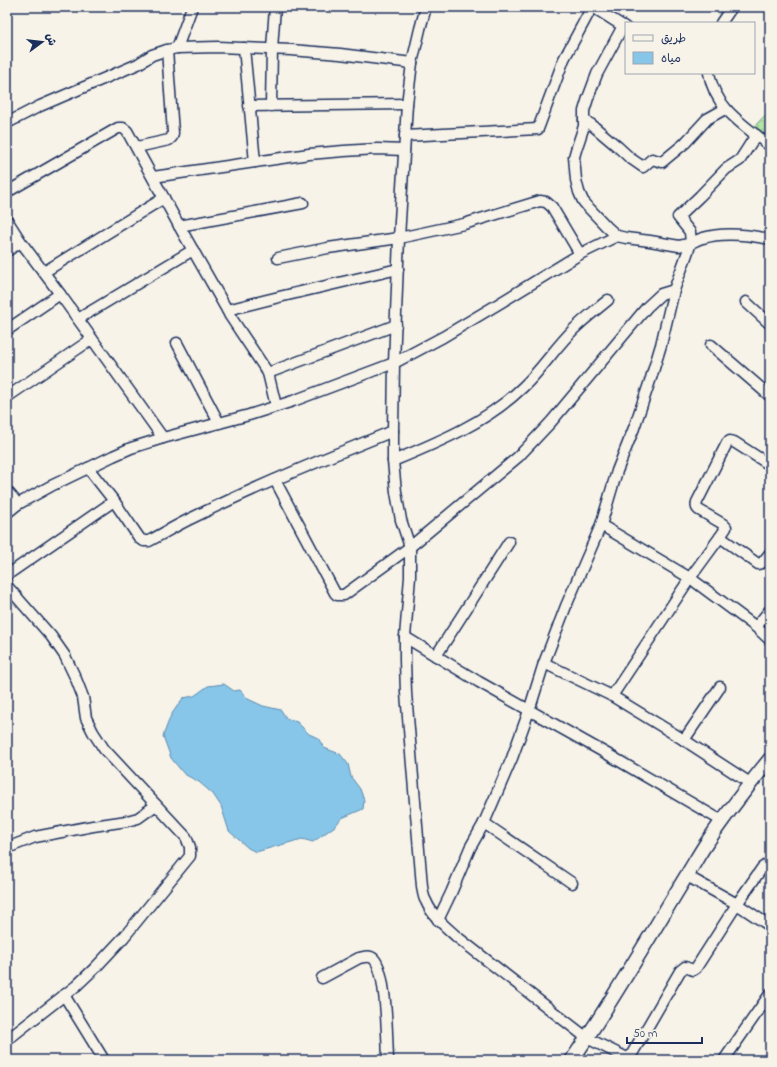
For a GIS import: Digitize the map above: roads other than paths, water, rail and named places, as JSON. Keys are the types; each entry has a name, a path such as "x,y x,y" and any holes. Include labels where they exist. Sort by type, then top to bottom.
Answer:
{"street":[{"path":"177,48 192,7"},
{"path":"271,106 272,49 275,7"},
{"path":"426,7 412,63 407,104 399,238 393,431 393,461 396,492 402,520 410,546 410,577 405,636 406,693 422,886 425,900 438,920 457,937 587,1038 630,1059 680,971 684,967 693,970 696,968 762,868 770,864"},
{"path":"405,136 538,129 564,59 593,7 625,27 597,74 584,111 582,134 574,157 576,180 583,201 606,227 617,236 626,238 679,246 714,235 758,236 770,239"},
{"path":"721,22 731,7"},
{"path":"7,123 40,106 104,80 138,64 152,55 177,48 272,49 340,54 412,63"},
{"path":"244,48 255,162"},
{"path":"137,148 169,140 172,137 173,133 167,50"},
{"path":"709,74 710,82 725,109 740,123 770,146"},
{"path":"249,106 407,104"},
{"path":"584,120 643,167 652,160 662,162 685,144 707,119 725,109"},
{"path":"7,192 118,128 127,130 192,250 230,316 268,372 276,406"},
{"path":"438,920 470,848 484,823 512,758 544,663 566,606 601,525 617,471 634,428 651,378 661,345 674,290 691,243 690,232 678,217 726,169 740,160 756,135"},
{"path":"152,177 344,150 404,150"},
{"path":"44,272 164,198"},
{"path":"278,258 328,248 399,238 464,224 540,201 546,202 552,207 580,254"},
{"path":"179,226 303,203"},
{"path":"7,220 21,242 78,319 162,438"},
{"path":"7,513 18,504 52,486 131,448 293,401 394,363 443,337 580,254 617,236"},
{"path":"7,251 21,242"},
{"path":"78,319 192,250"},
{"path":"227,310 398,269"},
{"path":"275,480 337,595 344,595 410,546 518,457 551,422 647,307 661,294 674,290"},
{"path":"7,330 60,294"},
{"path":"393,461 428,447 474,423 498,408 527,383 573,330 608,300"},
{"path":"746,302 770,324"},
{"path":"268,372 396,325"},
{"path":"7,397 92,339"},
{"path":"177,343 219,423"},
{"path":"711,345 770,396"},
{"path":"88,468 114,501 140,539 144,542 149,541 193,517 275,480 393,431"},
{"path":"612,696 690,578 726,528 699,510 696,504 727,443 730,441 734,442 770,465"},
{"path":"7,491 18,504"},
{"path":"7,575 114,501"},
{"path":"601,525 690,578 756,627 770,640"},
{"path":"720,537 758,564 762,563 770,553"},
{"path":"436,656 509,542"},
{"path":"7,586 51,636 65,656 78,685 86,718 104,749 186,837 190,847 190,856 124,937 81,981 7,1040"},
{"path":"756,627 770,610"},
{"path":"405,636 479,682 722,821"},
{"path":"544,663 612,696 750,783"},
{"path":"684,740 720,687"},
{"path":"572,1060 708,841 750,783 770,759"},
{"path":"7,848 35,837 138,818 156,805"},
{"path":"484,823 572,883"},
{"path":"687,876 737,904 770,926"},
{"path":"322,978 359,958 366,956 375,960 378,965 384,992 388,1060"},
{"path":"724,1060 770,994"},
{"path":"64,995 104,1060"}],"lane":[{"path":"7,240 21,242"}],"water":[{"path":"224,684 234,691 240,690 248,699 263,706 281,710 286,718 297,722 309,734 318,738 324,748 340,754 348,764 351,777 360,789 364,800 363,809 342,818 335,826 313,842 302,839 256,852 248,848 229,831 221,806 213,794 199,782 184,774 171,758 163,736 171,715 183,698 194,696 208,686"}]}
